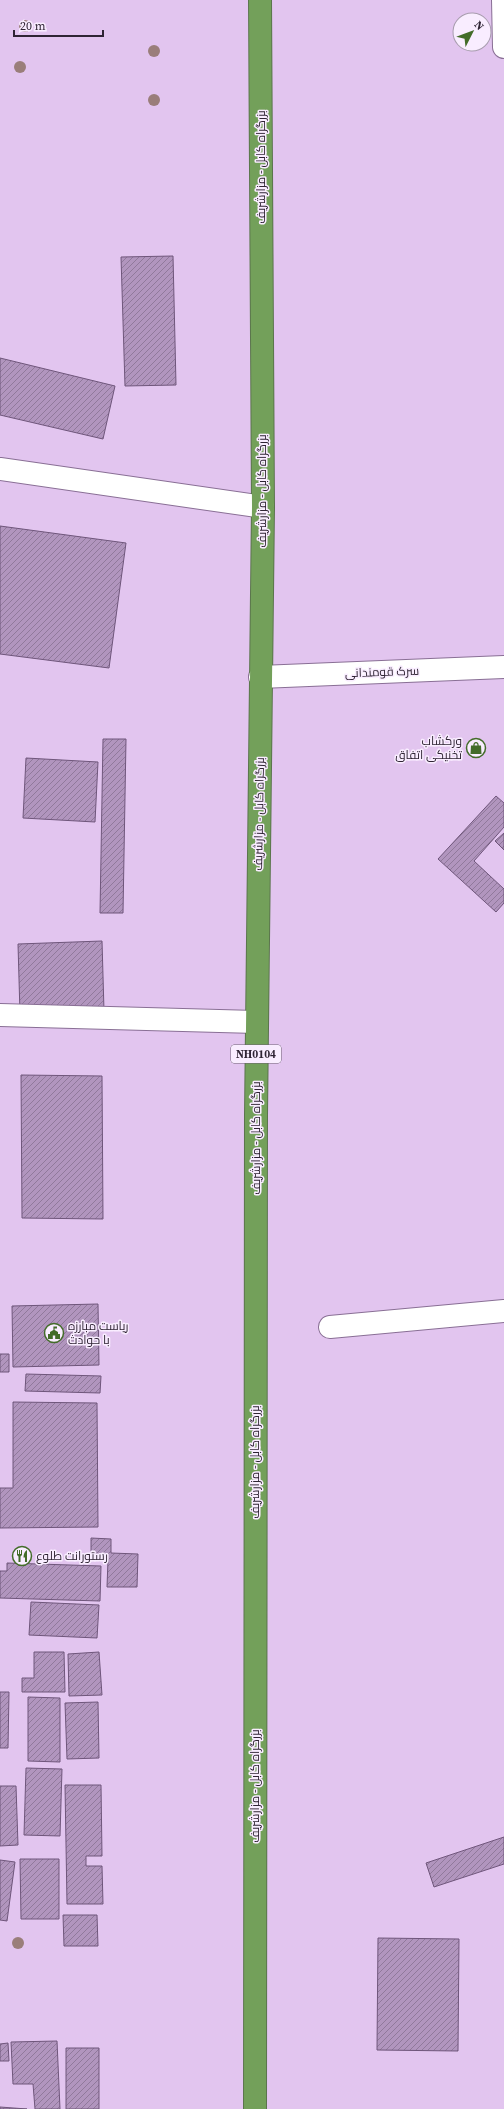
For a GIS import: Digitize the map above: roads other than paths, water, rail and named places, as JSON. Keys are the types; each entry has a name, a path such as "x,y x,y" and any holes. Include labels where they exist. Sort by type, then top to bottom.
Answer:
{"highway":[{"name":"بزرگراه کابل - مزارشریف","path":"255,2109 256,1022 263,507 260,0"}],"street":[{"path":"503,0 504,47"},
{"path":"0,469 263,507"},
{"name":"سرک قومندانی","path":"260,677 504,667"},
{"path":"0,1015 256,1022"},
{"path":"330,1327 504,1311"}],"place":[{"name":"ورکشاب تخنیکی اتفاق","path":"476,748"},
{"name":"ریاست مبارزه با حوادث","path":"54,1333"},
{"name":"رستورانت طلوع","path":"22,1556"}]}
